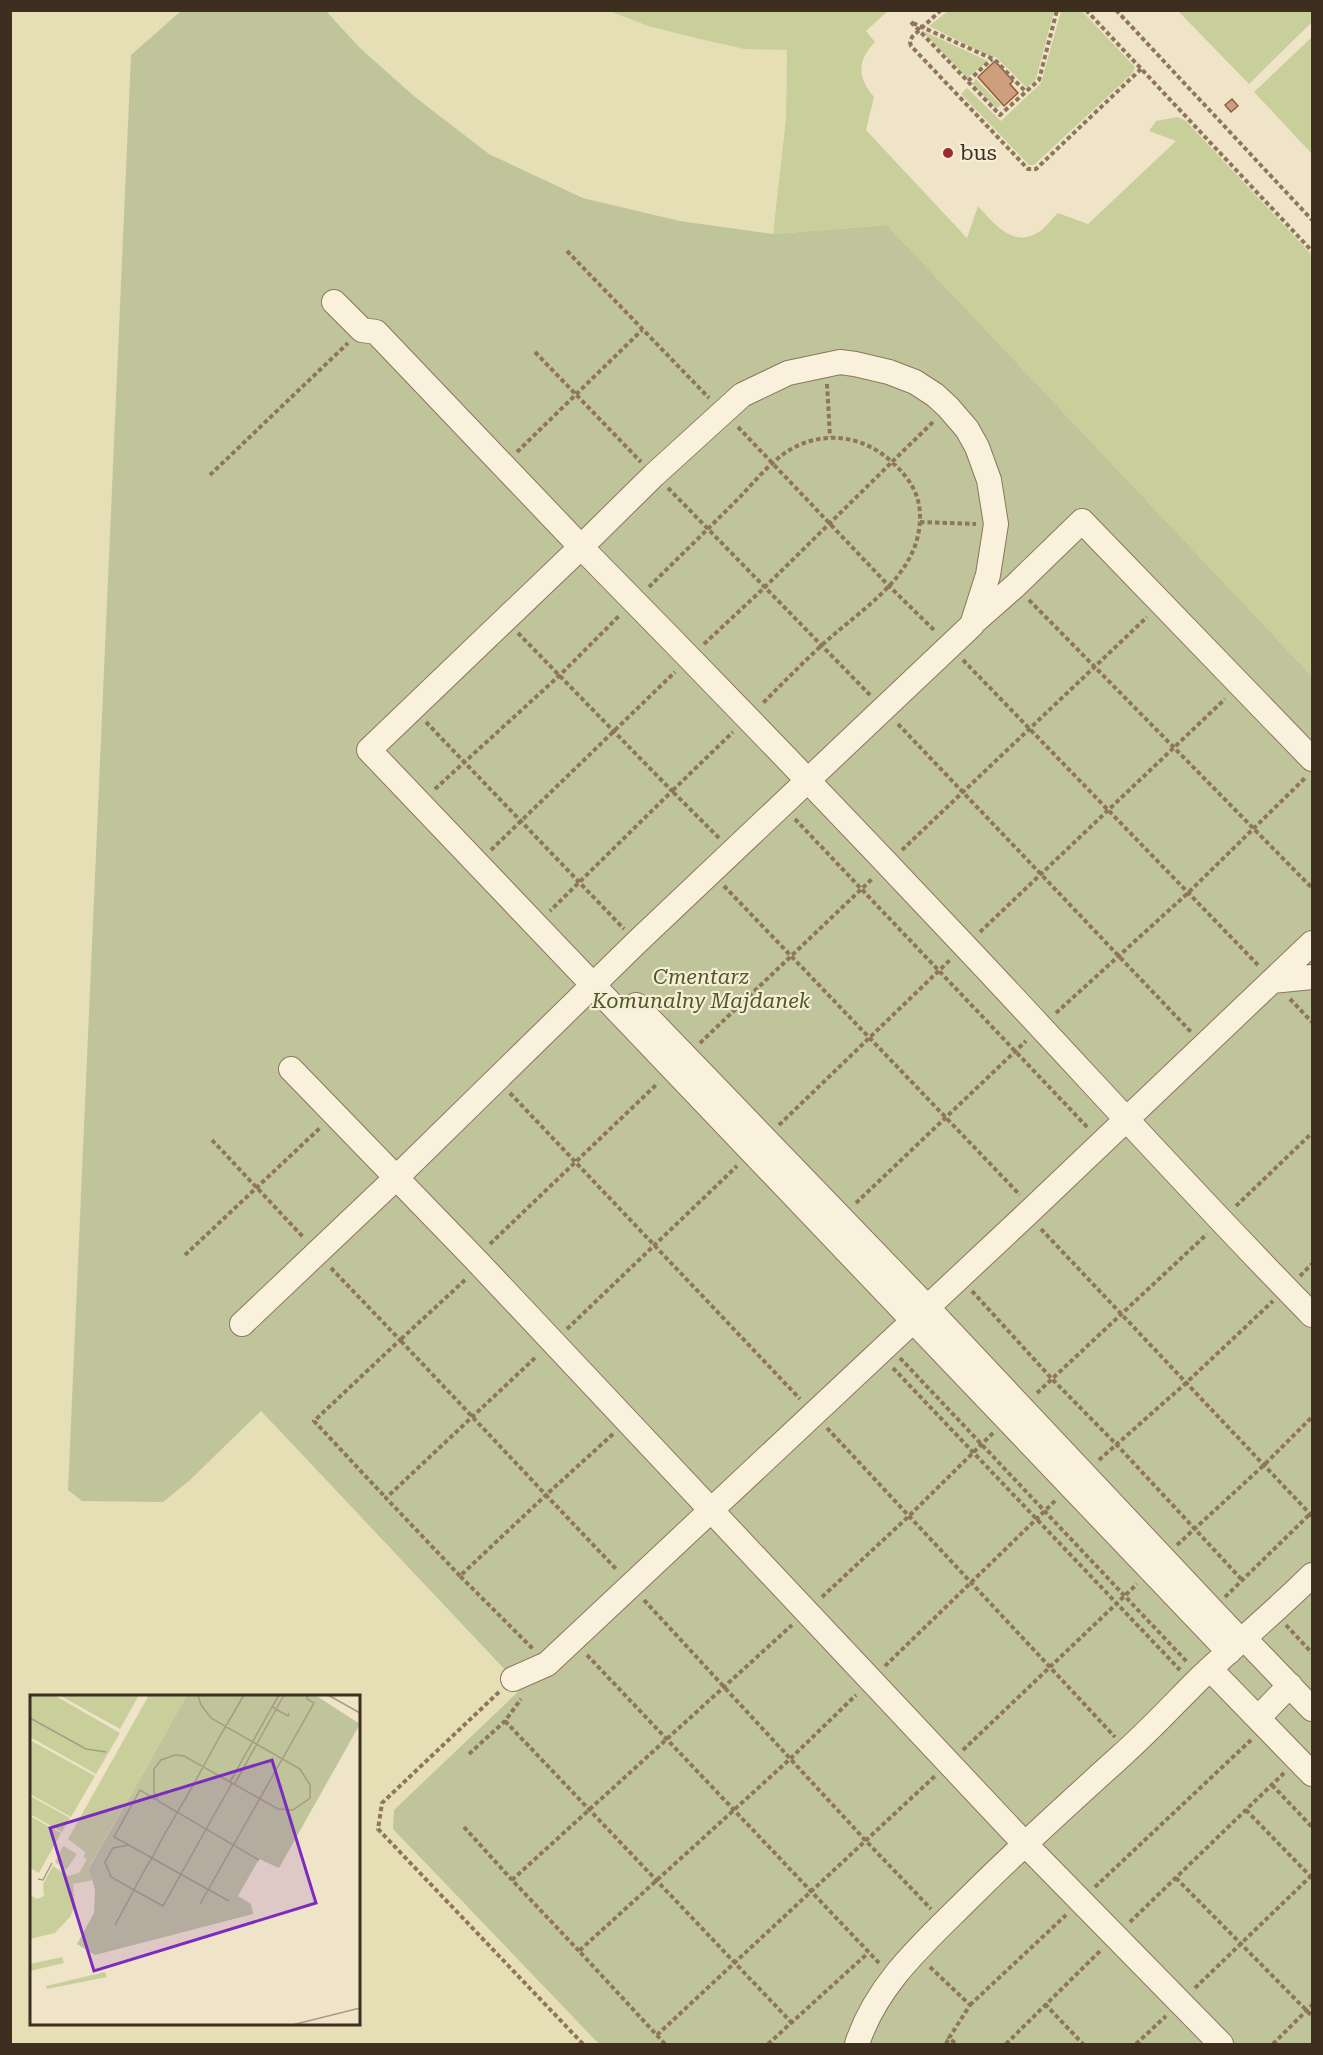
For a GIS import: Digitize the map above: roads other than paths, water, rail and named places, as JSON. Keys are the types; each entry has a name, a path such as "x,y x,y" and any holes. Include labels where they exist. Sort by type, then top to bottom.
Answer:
{"street":[{"path":"334,302 362,330 376,332 965,946 1312,1315"},
{"path":"972,625 988,575 996,524 989,480 977,447 967,429 935,395 915,382 889,372 855,364 825,364 788,373 742,395 654,475 369,750 600,978 1157,1565 1238,1644 1290,1685 1312,1709"},
{"path":"242,1324 397,1177 732,851 1082,521 1312,759"},
{"path":"381,739 548,913 600,978"},
{"path":"520,1686 573,1640 1030,1212 1312,943"},
{"path":"1272,981 1312,977"},
{"path":"291,1069 628,1420 1024,1843 1221,2044"},
{"path":"758,1145 840,1218 920,1314"},
{"path":"1157,1565 1211,1610 1238,1644"},
{"path":"856,2044 879,1996 892,1976 915,1952 1024,1843 1127,1750 1312,1575"},
{"path":"1202,1677 1262,1721 1306,1767"},
{"path":"1262,1721 1290,1685"}],"place":[{"name":"bus","path":"948,153"}],"park label":[{"name":"Cmentarz Komunalny Majdanek","path":"701,989"}]}
